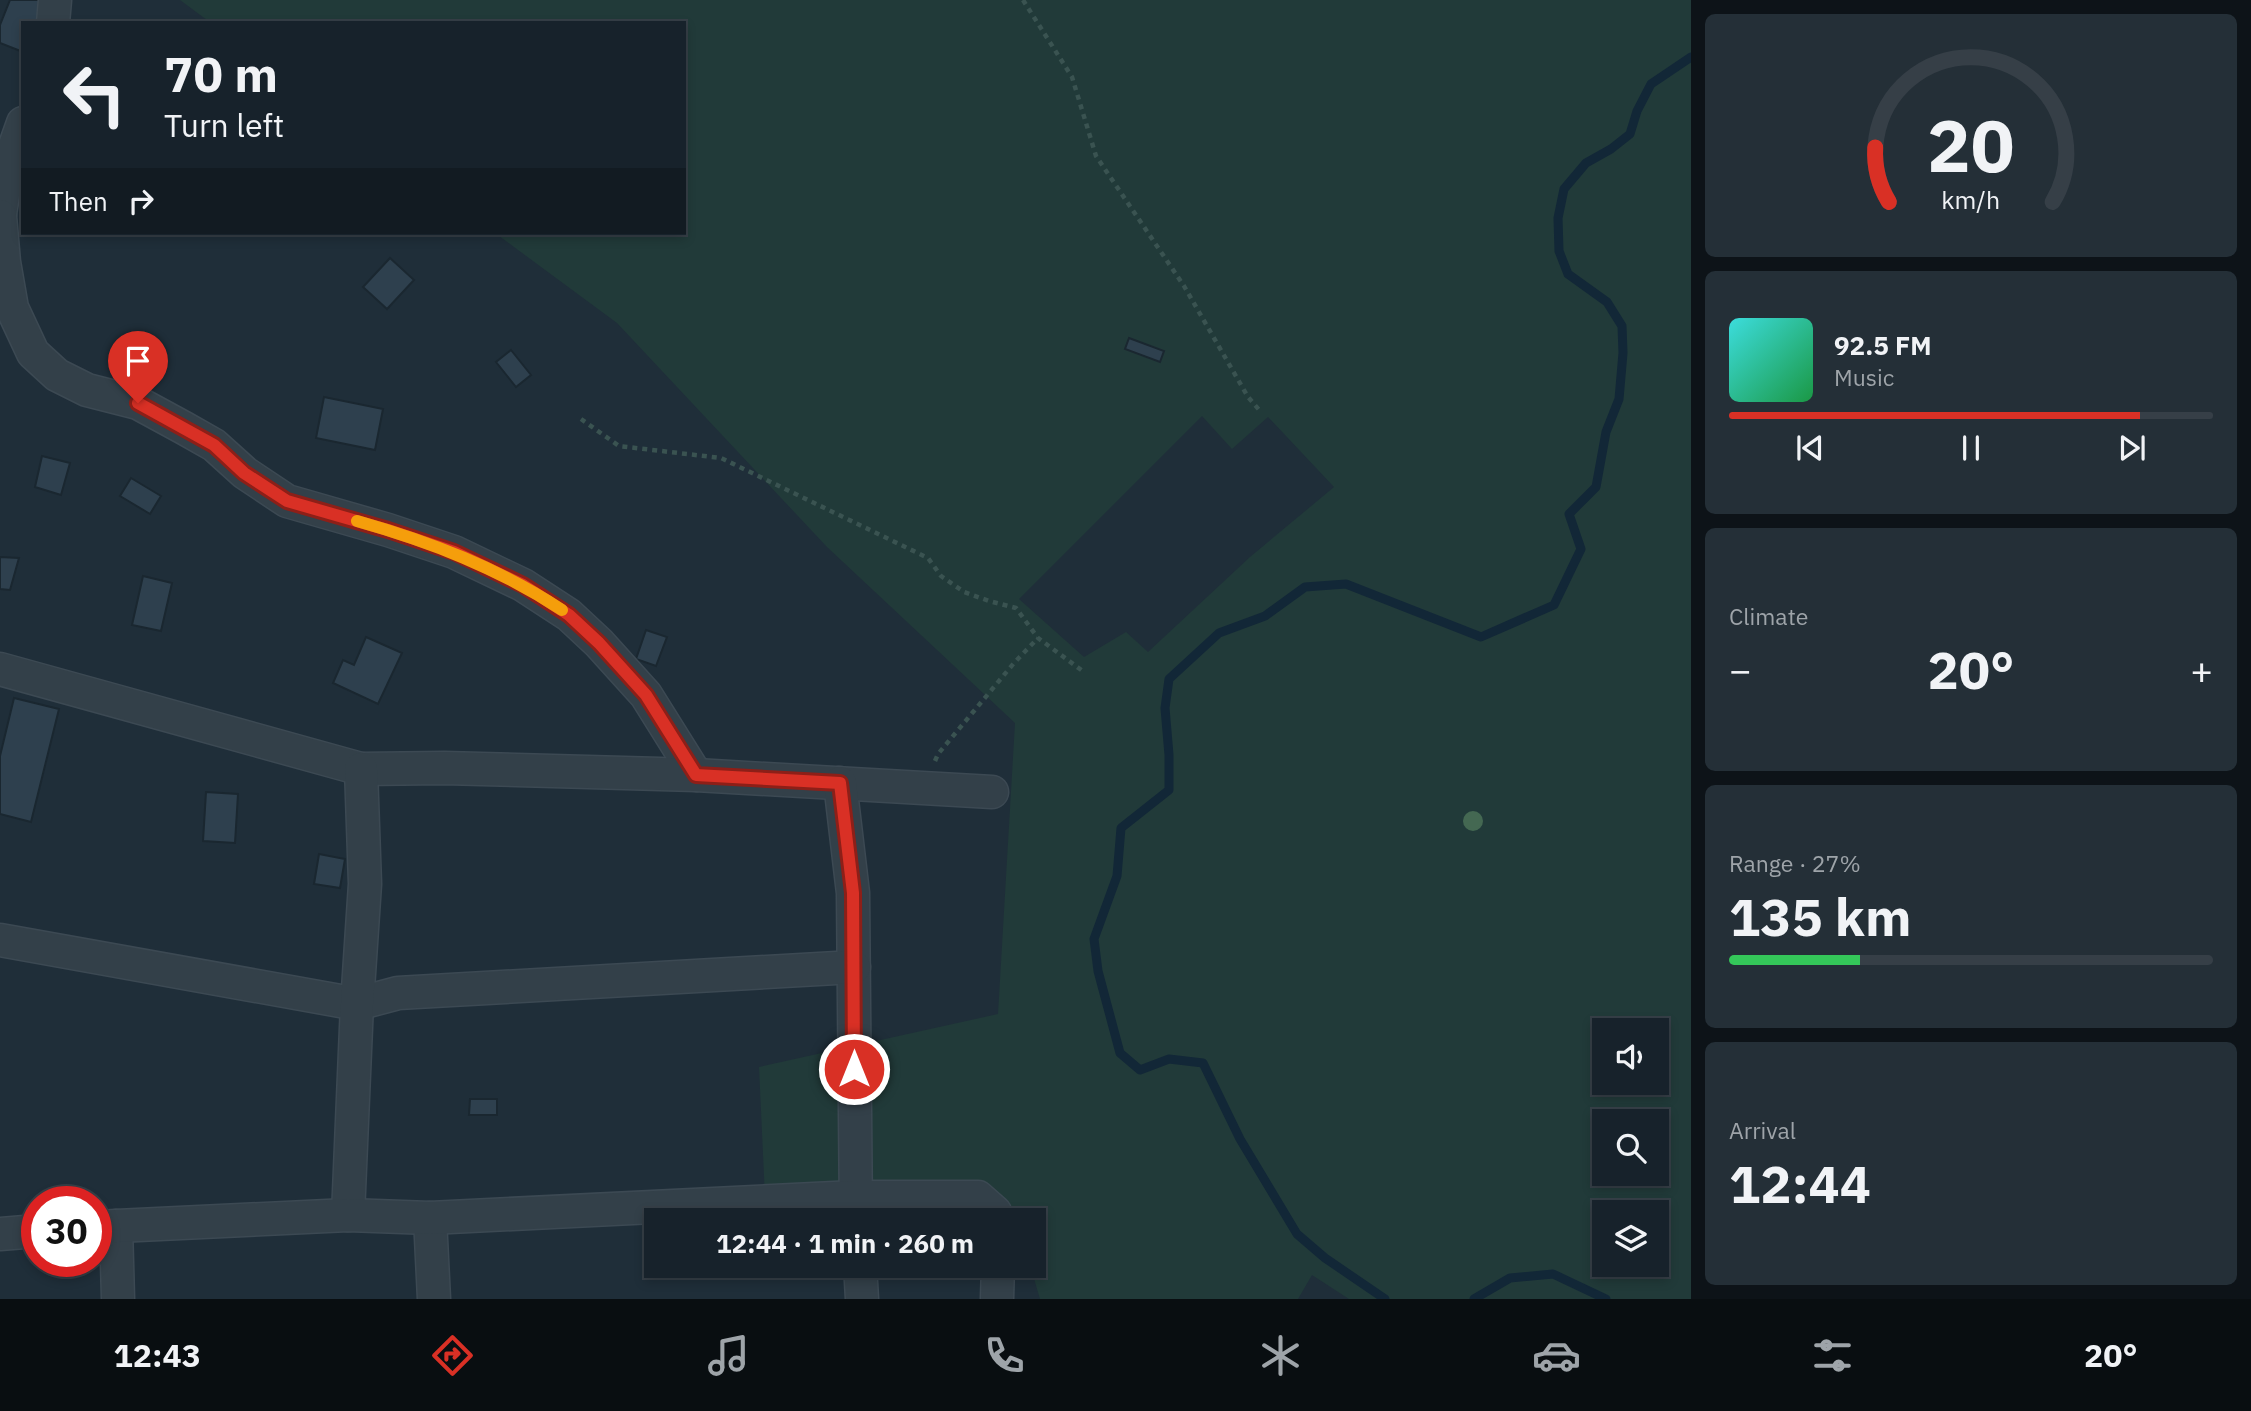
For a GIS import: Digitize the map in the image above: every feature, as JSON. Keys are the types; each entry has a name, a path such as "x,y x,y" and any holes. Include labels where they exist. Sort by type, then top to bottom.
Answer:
{"street":[{"path":"53,21 55,0"},
{"path":"21,128 3,171 0,215 12,308 33,353 57,375 87,390 138,403 214,445 244,473 287,501 454,552 523,585 569,615 599,643 646,695 696,775"},
{"path":"0,669 361,769 444,768 696,775 992,792"},
{"path":"348,1214 365,884 361,769"},
{"path":"840,783 853,893 855,1208 978,1197 990,1208"},
{"path":"0,940 357,1004 398,993 854,967"},
{"path":"112,1227 348,1214 430,1218 644,1213"},
{"path":"430,1218 434,1299"},
{"path":"0,1234 21,1232"},
{"path":"112,1263 118,1299"},
{"path":"861,1278 862,1299"},
{"path":"997,1299 998,1278"}],"path":[{"path":"1023,0 1072,77 1097,156 1184,286 1248,397 1261,412"},
{"path":"581,419 619,446 721,458 862,524 928,558 941,576 964,592 1016,607 1038,638 1084,672"},
{"path":"924,788 938,754 1038,638"}],"green space":[{"path":"180,0 1691,0 1691,1299 1349,1299 1312,1275 1298,1299 1040,1299 1034,1278 1046,1278 1046,1208 765,1208 759,1067 998,1014 1015,723 827,547 617,323 498,235 686,235 686,21 208,21","holes":["1202,416 1232,449 1268,417 1334,487 1250,557 1148,652 1126,632 1084,657 1019,599"]}],"building":[{"path":"10,0 39,0 38,21 21,21 21,51 0,43 0,25"},
{"path":"390,258 414,280 387,309 363,287"},
{"path":"1129,338 1164,351 1160,362 1125,349"},
{"path":"511,350 531,375 516,387 496,362"},
{"path":"324,397 383,409 375,450 316,438"},
{"path":"42,456 70,463 61,495 35,487"},
{"path":"131,478 161,496 150,514 120,496"},
{"path":"0,557 19,558 10,590 0,589"},
{"path":"143,576 172,583 161,631 132,625"},
{"path":"646,630 667,637 656,666 636,659"},
{"path":"366,637 402,653 378,704 333,683 343,660 354,665"},
{"path":"14,698 59,709 31,822 0,814 0,756"},
{"path":"206,792 238,794 235,843 203,841"},
{"path":"319,854 345,859 340,888 314,884"},
{"path":"470,1099 497,1099 497,1115 469,1115"}],"waterway":[{"path":"1385,1299 1325,1258 1297,1234 1240,1139 1203,1063 1169,1059 1140,1070 1120,1053 1098,971 1094,939 1117,876 1121,828 1169,790 1165,708 1169,679 1219,633 1265,616 1305,587 1346,584 1481,637 1554,605 1581,549 1569,514 1596,487 1606,432 1619,399 1623,353 1622,326 1607,302 1568,274 1559,251 1558,218 1564,189 1586,163 1630,134 1637,111 1651,84 1691,57"},
{"path":"1474,1299 1510,1278 1553,1274 1606,1299"}],"slow traffic":[{"path":"357,521 454,552 523,585 562,610"}],"route":[{"path":"138,403 214,445 244,473 287,501 454,552 523,585 569,615 599,643 646,695 696,775 840,783 853,893 854,1069"}]}
